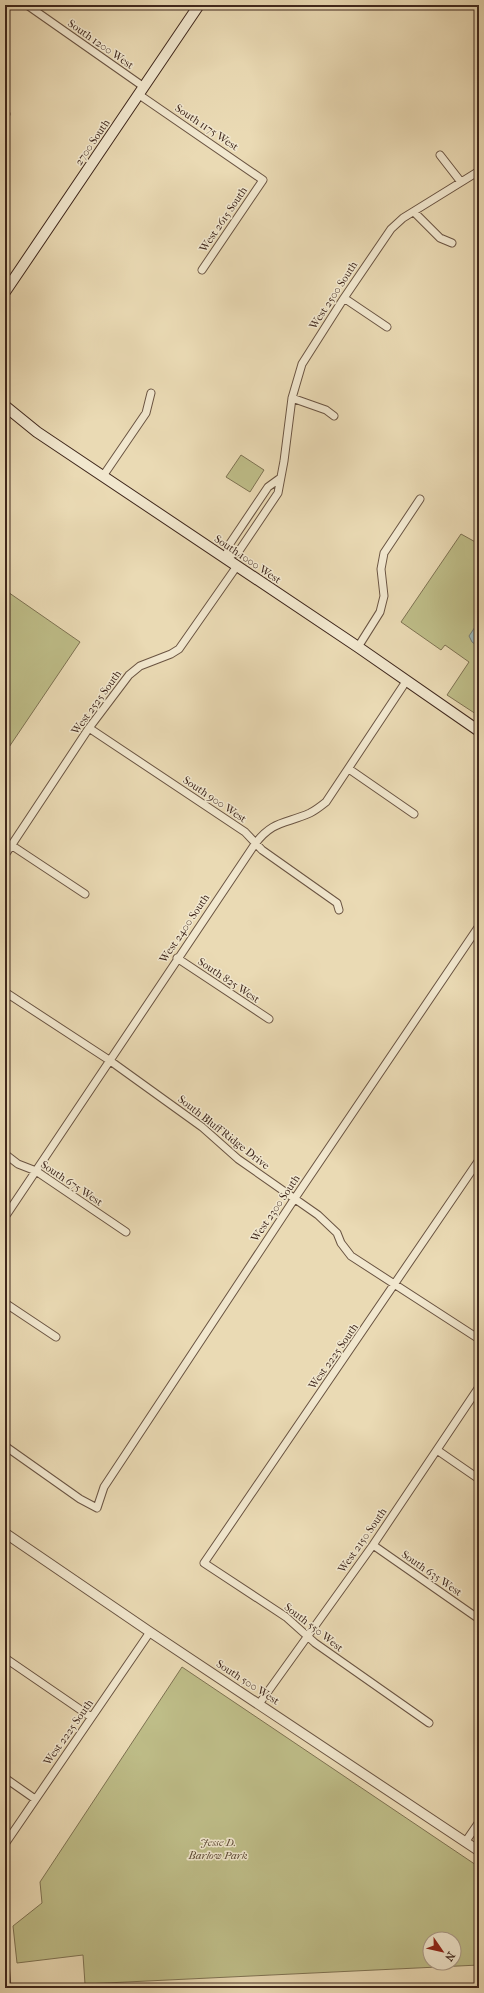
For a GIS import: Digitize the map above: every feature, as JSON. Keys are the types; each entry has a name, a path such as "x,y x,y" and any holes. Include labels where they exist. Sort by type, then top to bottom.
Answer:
{"main road":[{"name":"2700 South","path":"5,292 199,5"},
{"name":"South 1000 West","path":"5,406 38,432 407,680 479,731"}],"street":[{"name":"South 1200 West","path":"27,5 141,91"},
{"name":"South 1175 West","path":"141,91 263,180"},
{"path":"440,155 461,182"},
{"name":"West 2500 South","path":"226,558 239,550 278,493 279,479 284,461 292,398 302,364 344,298 391,229 403,218 479,171"},
{"name":"West 2615 South","path":"202,270 263,180"},
{"path":"414,212 440,238 452,243"},
{"path":"344,298 387,327"},
{"path":"104,476 146,413 151,393"},
{"path":"292,398 326,410 334,416"},
{"path":"226,558 229,544 268,487 279,479"},
{"path":"358,647 380,612 384,596 381,569 384,553 420,499"},
{"name":"West 2525 South","path":"5,855 90,728 134,670 146,663 172,654 180,649 237,566"},
{"name":"West 2400 South","path":"5,1217 177,958 255,844 270,828 284,820 312,812 326,802 407,680"},
{"name":"South 900 West","path":"90,728 245,832 255,844 337,902 339,910"},
{"path":"349,769 414,814"},
{"path":"11,845 85,894"},
{"name":"West 2300 South","path":"5,1446 80,1499 97,1508 104,1487 295,1198 479,926"},
{"name":"South 825 West","path":"177,958 269,1019"},
{"name":"South Bluff Ridge Drive","path":"5,992 109,1060 202,1127 238,1159 327,1222 350,1256 479,1339"},
{"name":"South 675 West","path":"5,1154 18,1164 36,1171 126,1232"},
{"name":"West 2225 South","path":"204,1563 479,1160"},
{"path":"5,1303 56,1337"},
{"name":"West 2150 South","path":"259,1704 373,1545 479,1387"},
{"path":"438,1450 479,1478"},
{"name":"South 500 West","path":"5,1533 150,1632 479,1851"},
{"name":"South 635 West","path":"373,1545 479,1619"},
{"name":"South 550 West","path":"204,1563 286,1617 307,1638 429,1723"},
{"name":"West 2225 South","path":"5,1844 150,1632"},
{"path":"5,1658 91,1717"},
{"path":"5,1778 35,1799"},
{"path":"466,1842 479,1822"},
{"path":"5,1962 7,1988"}],"green space":[{"path":"241,455 264,470 250,492 226,477"},
{"path":"461,534 479,544 479,716 447,695 469,662 445,645 441,650 401,622"},
{"path":"5,590 80,642 5,753"},
{"name":"Jesse D. Barlow Park","path":"182,1667 479,1867 479,1965 462,1966 462,1931 422,1931 422,1968 85,1984 83,1955 17,1963 13,1926 42,1903 40,1882"}],"water":[{"path":"475,627 479,627 479,647 472,642 469,636"}]}
